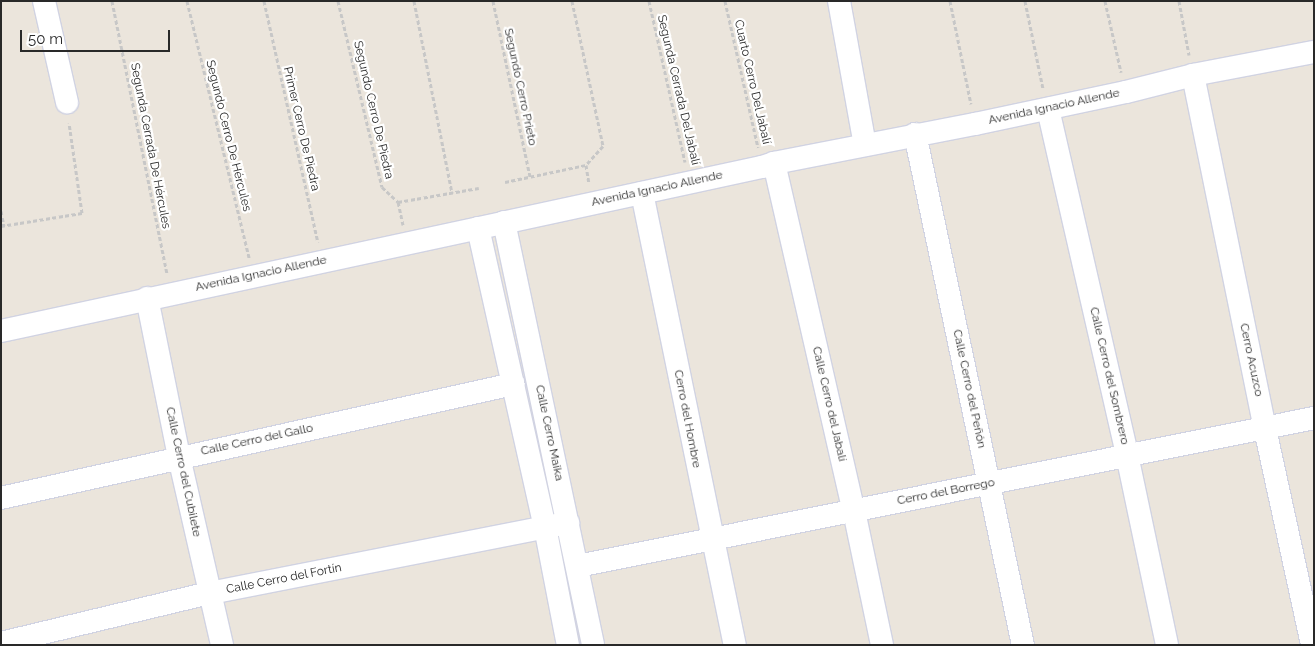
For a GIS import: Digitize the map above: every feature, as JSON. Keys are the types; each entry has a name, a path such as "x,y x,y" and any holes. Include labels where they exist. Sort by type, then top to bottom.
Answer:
{"street":[{"path":"44,1 66,102"},
{"path":"839,1 865,144"},
{"name":"Avenida Ignacio Allende","path":"1,331 865,144 976,124 1126,92 1193,75 1314,52"},
{"name":"Cerro Acuzco","path":"1193,75 1265,429 1312,645"},
{"name":"Calle Cerro del Sombrero","path":"1048,109 1127,455 1167,645"},
{"name":"Calle Cerro del Peñón","path":"915,134 1024,645"},
{"name":"Calle Cerro del Jabalí","path":"768,165 854,511 882,645"},
{"name":"Cerro del Hombre","path":"642,193 711,539 735,645"},
{"name":"Calle Cerro Maika","path":"504,222 594,645"},
{"name":"Calle Cerro Maika","path":"478,228 545,527 568,645"},
{"name":"Calle Cerro del Cubilete","path":"147,298 179,457 222,645"},
{"name":"Calle Cerro del Gallo","path":"1,498 513,384"},
{"name":"Cerro del Borrego","path":"578,566 1314,418"},
{"name":"Calle Cerro del Fortín","path":"1,643 210,593 568,522"}],"path":[{"name":"Segunda Cerrada De Hércules","path":"112,1 171,293"},
{"name":"Segundo Cerro De Hércules","path":"187,1 253,275"},
{"name":"Primer Cerro De Piedra","path":"264,1 322,260"},
{"name":"Segundo Cerro De Piedra","path":"338,1 382,187 398,202"},
{"path":"414,1 452,193"},
{"name":"Segundo Cerro Prieto","path":"493,1 530,177"},
{"path":"505,182 586,165 603,146 572,1"},
{"name":"Segunda Cerrada Del Jabalí","path":"649,1 690,182"},
{"name":"Cuarto Cerro Del Jabalí","path":"725,1 768,165"},
{"path":"950,1 976,124"},
{"path":"1025,1 1048,109"},
{"path":"1105,1 1126,92"},
{"path":"1179,1 1193,75"},
{"path":"1,211 3,226 82,213 66,102"},
{"path":"586,165 592,203"},
{"path":"406,243 398,202 479,188"}]}
